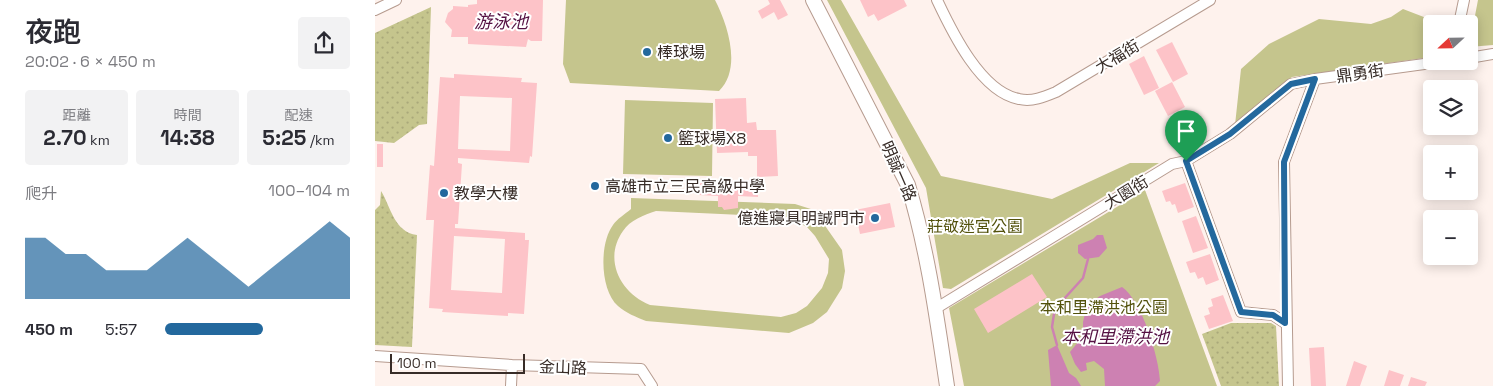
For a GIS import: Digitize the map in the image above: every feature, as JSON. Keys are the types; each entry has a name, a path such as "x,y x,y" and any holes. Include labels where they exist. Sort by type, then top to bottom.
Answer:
{"street":[{"path":"375,10 396,0"},
{"name":"明誠一路","path":"813,0 909,185 935,309 947,386"},
{"name":"大福街","path":"937,0 947,21 979,73 999,91 1018,99 1036,99 1057,92 1210,0"},
{"path":"1461,15 1464,0"},
{"path":"1478,56 1493,54"},
{"name":"鼎勇街","path":"1288,386 1285,323 1284,162 1315,79 1423,64"},
{"name":"大園街","path":"935,309 1172,164 1186,161 1230,134 1291,84 1315,79"},
{"path":"1186,161 1241,312 1273,315 1285,323"},
{"name":"金山路","path":"375,356 512,365 641,369 652,386"},
{"path":"511,386 512,365"}],"green space":[{"name":"棒球場","path":"566,0 715,0 720,10 731,47 730,71 726,82 719,91 570,83 563,64"},
{"name":"莊敬迷宮公園","path":"827,0 841,0 941,176 1052,199 1130,163 1159,163 951,289 943,288 926,188"},
{"path":"1478,0 1493,0 1493,45 1478,46 1478,15 1475,15"},
{"path":"431,7 427,124 419,125 394,143 375,141 375,33"},
{"path":"1403,9 1423,17 1423,58 1292,77 1235,125 1241,69 1269,44 1319,19 1371,24 1391,17"},
{"name":"籃球場X8","path":"625,100 713,103 712,176 623,174"},
{"name":"本和里滯洪池公園","path":"1145,190 1217,386 964,386 949,308"},
{"path":"381,191 398,224 409,233 417,235 412,347 375,345 375,210 380,205"},
{"path":"631,198 795,204 814,210 842,250 845,271 842,288 827,312 813,323 789,333 646,321 628,313 612,299 603,267 605,243 608,233 615,223 631,209","holes":["656,211 787,217 807,227 829,259 828,273 822,288 807,306 796,313 781,317 650,305 639,300 630,292 618,274 615,264 615,253 617,242 623,231 633,221"]},
{"path":"1231,323 1271,323 1276,326 1279,386 1221,386 1202,334"}],"water":[{"path":"1097,235 1103,235 1107,248 1099,257 1085,259 1078,253 1078,245 1093,239"},
{"name":"本和里滯洪池","path":"1122,287 1136,304 1153,344 1160,381 1155,386 1105,386 1104,369 1094,361 1086,363 1087,370 1081,372 1070,352 1083,336 1083,322 1087,305 1100,296"},
{"path":"1057,345 1069,373 1076,378 1081,386 1051,386 1048,350"}],"building":[{"path":"477,0 543,0 542,41 531,41 528,39 526,47 468,44 468,37 451,37 452,30 445,22 448,13 453,9 453,6 468,7 468,5 477,4"},
{"path":"768,0 780,0 788,15 778,20 774,12 762,19 758,11 770,4"},
{"path":"860,0 904,0 907,6 878,21 874,14 868,17"},
{"path":"1172,42 1188,74 1173,82 1156,50"},
{"path":"1144,56 1159,88 1144,95 1129,64"},
{"name":"教學大樓","path":"454,74 522,78 521,82 537,83 532,157 530,156 529,163 458,158 458,163 462,164 458,224 455,224 455,228 525,233 525,240 529,240 524,314 508,313 508,316 442,312 443,309 429,308 434,220 426,220 430,165 434,166 440,77 454,78","holes":["460,96 512,98 510,151 458,149","454,236 505,239 502,293 451,290"]},
{"path":"1172,82 1185,107 1168,116 1155,91"},
{"path":"746,98 747,123 756,122 757,130 776,130 778,176 757,177 757,156 748,156 748,152 717,153 715,99"},
{"path":"377,144 383,144 383,167 377,167"},
{"path":"699,183 758,185 758,197 738,196 738,208 724,210 722,207 718,207 718,196 699,195"},
{"path":"1185,183 1194,207 1178,213 1175,204 1172,205 1170,201 1166,202 1162,191"},
{"name":"億進寢具明誠門市","path":"890,203 895,227 860,234 855,210"},
{"path":"1196,216 1208,248 1193,253 1182,221"},
{"path":"1210,254 1219,280 1206,285 1203,277 1198,279 1195,272 1190,273 1186,262"},
{"path":"1032,274 1047,297 988,333 974,309"},
{"path":"1223,295 1233,321 1209,329 1204,316 1210,314 1208,308 1213,306 1211,299"},
{"path":"1324,347 1326,386 1311,386 1309,348"},
{"path":"1354,361 1367,366 1360,386 1346,386"},
{"path":"1389,370 1404,375 1400,386 1384,386"},
{"path":"1411,377 1427,382 1425,386 1408,386"}],"waterway":[{"path":"1057,345 1052,327 1054,314 1063,300 1083,278 1088,259"}],"place":[{"name":"棒球場","path":"647,52"},
{"name":"籃球場X8","path":"668,138"},
{"name":"高雄市立三民高級中學","path":"595,186"},
{"name":"教學大樓","path":"444,193"},
{"name":"億進寢具明誠門市","path":"875,218"}],"route":[{"path":"1315,79 1284,162 1285,323 1273,315 1241,312 1186,161 1230,134 1269,100 1291,84 1315,79"}],"water label":[{"name":"游泳池","path":"501,22"}]}
